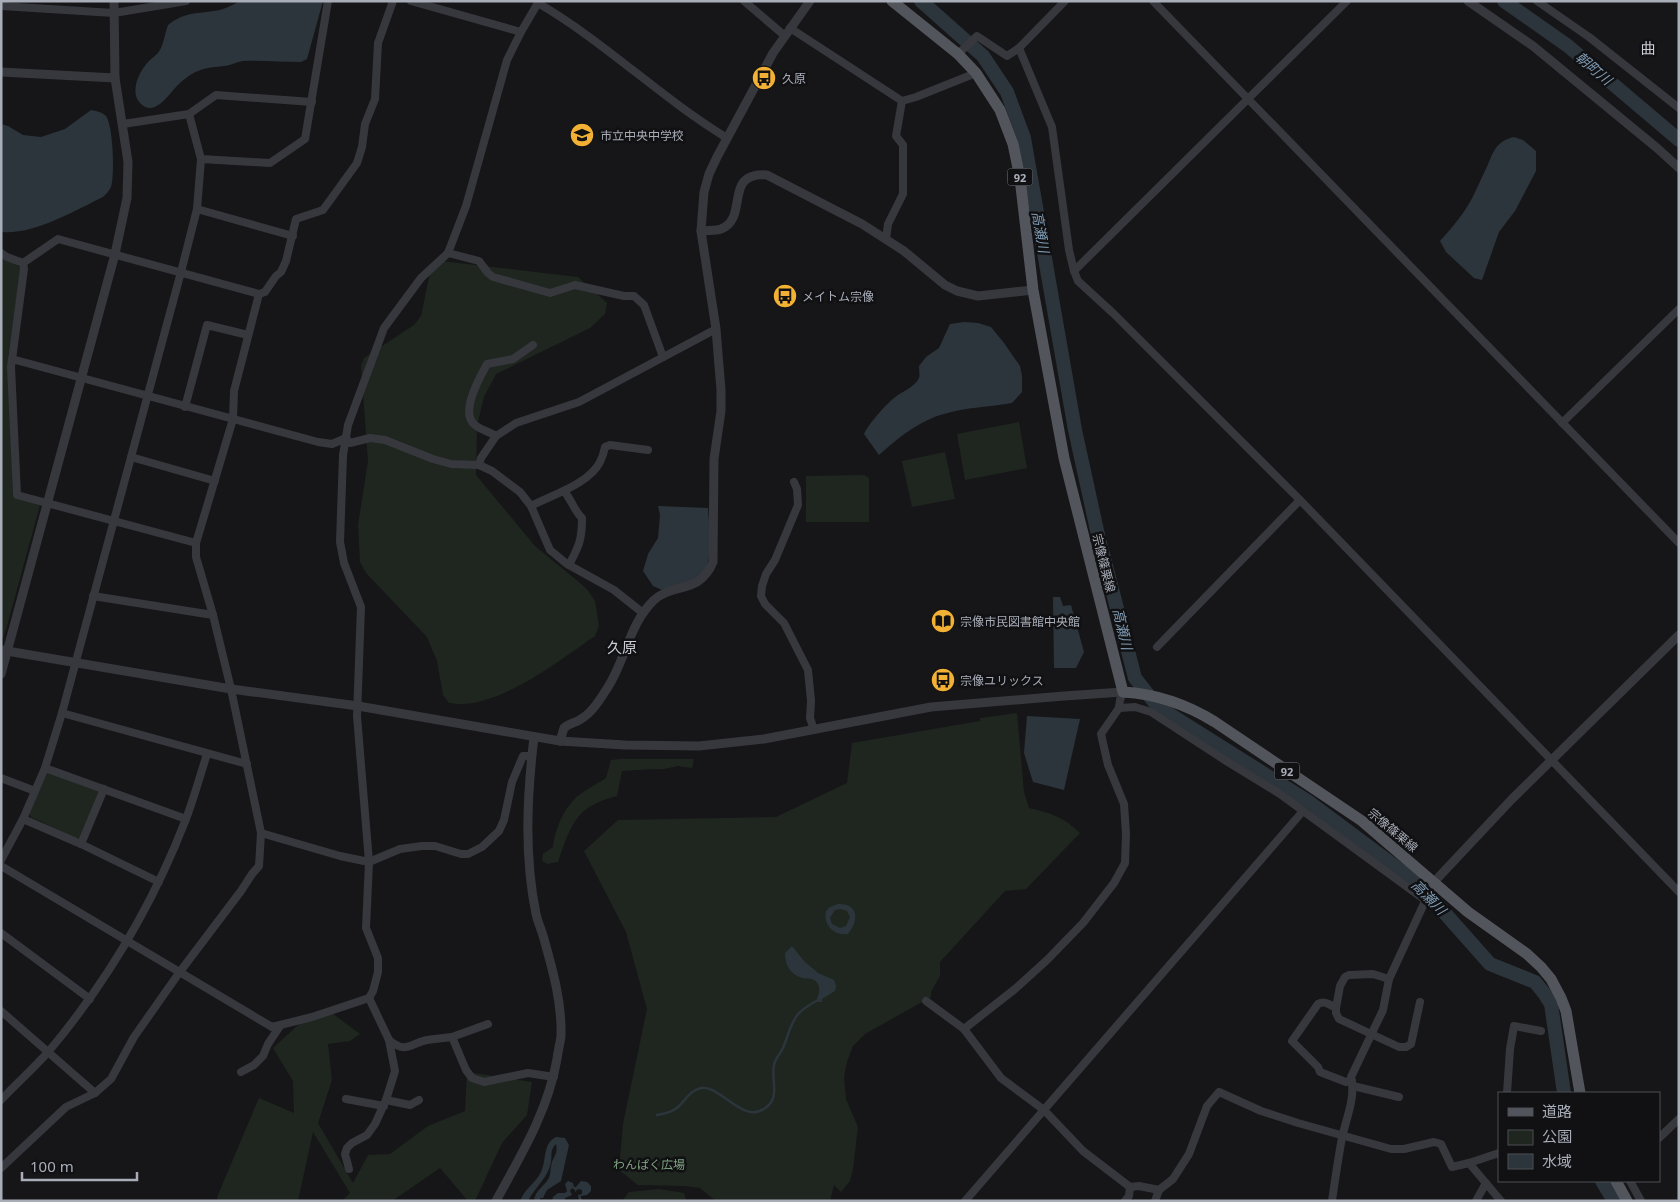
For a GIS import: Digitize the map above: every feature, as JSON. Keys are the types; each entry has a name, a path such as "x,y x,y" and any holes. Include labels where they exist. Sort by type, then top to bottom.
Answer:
{"main road":[{"name":"宗像篠栗線","path":"892,1 961,52 1000,110 1013,144 1020,178 1033,290 1064,458 1123,692 1153,695 1171,700 1202,714 1362,821 1432,885 1527,954 1551,979 1566,1011 1580,1092"},
{"path":"1617,1182 1628,1201"}],"street":[{"path":"1,674 4,651 48,502 115,254 128,198 128,162 115,78 114,1"},
{"path":"201,159 270,163 305,139 328,1"},
{"path":"23,263 58,239 259,294 265,292 281,272 286,262 296,219 323,210 357,163 362,147 365,124 375,99 378,43 393,1"},
{"path":"412,1 521,32"},
{"path":"744,1 787,32 902,101 976,73"},
{"path":"560,741 564,728 587,715 607,688 616,674 630,635 643,613 660,596 702,579 713,562 714,459 721,411 721,390 716,329 701,231 702,211 707,183 713,165 772,53 810,1"},
{"path":"961,52 977,36 1007,56 1019,48 1065,1"},
{"path":"1153,1 1679,543"},
{"path":"1074,271 1346,1"},
{"path":"1468,1 1533,46 1679,168"},
{"path":"1537,1 1589,37 1679,108"},
{"path":"1,6 54,5 114,12 184,2"},
{"path":"1,866 272,1027 369,998 374,991 378,972 378,958 366,928 369,862 357,716 361,607 344,564 340,542 343,455 348,425 384,328 421,278 448,252 466,206 507,60 539,2 727,138"},
{"path":"1019,48 1052,127 1069,250 1078,281 1114,314 1300,500 1679,892"},
{"path":"1,72 115,78"},
{"path":"123,124 189,114 216,95 312,102"},
{"path":"886,239 888,224 903,194 903,146 896,136 902,101"},
{"path":"1,860 23,819 45,768 62,713 182,272 197,209 201,159 189,114"},
{"path":"701,231 720,229 730,223 736,216 738,196 742,184 751,176 762,175 774,178 862,224 886,239 945,285 978,296 1033,290"},
{"path":"197,209 293,236"},
{"path":"448,252 480,261 493,277 550,293 575,285 624,296 634,296 644,305 663,357"},
{"path":"1,253 23,263"},
{"path":"23,263 24,269 11,377 17,495 196,543"},
{"path":"1,1168 66,1106 95,1093 111,1079 134,1037 259,866 261,833 231,688 196,557 196,543 233,419 234,391 259,294"},
{"path":"1562,423 1679,309"},
{"path":"185,407 207,325 248,336"},
{"path":"479,466 481,458 496,436 516,423 579,402 716,329"},
{"path":"496,436 474,424 469,410 473,390 487,364 513,359 533,345"},
{"path":"12,359 318,442 332,444 346,438"},
{"path":"346,438 350,443 370,438 385,440 433,459 451,464 479,466 492,471 520,492 531,506 550,550 569,565 614,590 643,613"},
{"path":"531,506 564,491 592,472 600,463 606,448 610,445 648,450"},
{"path":"131,457 215,481"},
{"path":"794,482 798,489 798,505 775,560 766,574 761,596 765,604 784,622 808,670 811,701 810,718 814,730"},
{"path":"564,491 582,518 582,534 575,555 569,565"},
{"path":"1157,647 1300,500"},
{"path":"93,596 213,615"},
{"path":"1332,1201 1342,1136 1351,1106 1353,1084 1351,1077 1383,1010 1389,979 1432,885 1512,799 1679,635"},
{"path":"4,651 231,688 358,706 560,741 625,745 699,746 764,739 931,707 1123,692 1119,708 1101,734 1108,765 1124,804 1125,863 1114,883 1082,923 1053,954 1015,989 964,1029"},
{"path":"1119,708 1136,707 1151,712 1222,760 1280,794 1425,898"},
{"path":"62,713 247,764"},
{"path":"496,1201 544,1109 554,1078 561,1038 560,1008 554,974 537,916 528,856 527,811 534,737"},
{"path":"1,1100 48,1052 90,999 128,942 159,882 186,819 207,754"},
{"path":"261,833 340,856 369,862 400,849 422,846 435,846 461,854 468,854 482,847 499,831 504,820 512,782 523,756 532,756"},
{"path":"45,768 186,819"},
{"path":"1,778 35,791"},
{"path":"81,844 104,790"},
{"path":"965,1201 1303,811"},
{"path":"23,819 81,844 159,882"},
{"path":"1,933 90,999"},
{"path":"1389,979 1374,974 1349,975 1345,977 1340,986 1336,1008 1336,1013 1342,1022 1372,1034 1399,1048 1406,1047 1411,1044 1420,1002"},
{"path":"349,1169 345,1154 347,1148 352,1142 366,1135 375,1124 385,1103 395,1072 389,1040 369,998"},
{"path":"926,1001 964,1029 1001,1078 1044,1110 1084,1151 1130,1187 1139,1186 1159,1190"},
{"path":"1336,1008 1325,1002 1318,1004 1292,1041 1318,1067 1320,1072 1346,1082 1399,1097"},
{"path":"1,1011 95,1093"},
{"path":"389,1040 401,1048 409,1047 424,1041 452,1037 488,1024"},
{"path":"241,1072 254,1066 280,1026"},
{"path":"1507,1092 1510,1049 1514,1026 1541,1031"},
{"path":"452,1037 466,1070 472,1078 484,1082 528,1073 554,1078"},
{"path":"1155,1201 1159,1190 1172,1179 1189,1154 1208,1106 1219,1092 1261,1111 1342,1136 1391,1148 1404,1149 1434,1142 1441,1144 1452,1167 1498,1153"},
{"path":"346,1099 410,1105 419,1100"},
{"path":"1660,1137 1679,1119"},
{"path":"1470,1163 1500,1201"},
{"path":"1631,1182 1642,1201"},
{"path":"1476,1201 1486,1183"},
{"path":"1125,1201 1129,1196 1130,1187"}],"green space":[{"path":"1,256 21,268 8,357 13,497 40,505 7,626 1,639"},
{"path":"442,261 578,277 607,303 605,314 590,328 496,374 484,397 477,426 476,475 535,546 586,588 595,601 599,626 595,636 533,678 498,695 481,701 462,704 449,703 443,695 437,661 427,637 366,573 360,562 358,525 368,461 361,366 364,358 414,325 421,316 431,268"},
{"path":"1019,422 1027,468 965,480 957,434"},
{"path":"945,452 955,499 912,507 902,461"},
{"path":"864,475 869,478 869,522 806,522 806,476"},
{"name":"わんぱく広場","path":"1017,713 1024,792 1029,808 1057,816 1080,833 1026,889 1005,891 940,962 940,976 931,992 931,997 865,1034 853,1046 844,1077 846,1099 858,1127 850,1181 841,1192 834,1185 830,1201 716,1201 700,1188 638,1185 619,1170 623,1124 647,1009 626,932 584,851 618,820 776,817 847,783 852,743 980,721 980,718"},
{"path":"694,759 692,768 678,766 664,769 622,771 617,796 587,808 581,814 567,837 558,862 547,864 542,861 543,854 553,847 558,826 569,806 579,795 606,778 611,760"},
{"path":"50,772 98,790 100,794 81,838 76,838 31,817 29,813 47,773"},
{"path":"328,1010 360,1034 350,1041 328,1044 332,1080 318,1123 353,1183 368,1155 390,1154 428,1126 465,1111 467,1072 532,1082 527,1115 502,1143 475,1201 468,1201 440,1168 392,1201 342,1201 350,1193 313,1132 298,1201 218,1201 217,1197 259,1098 294,1113 293,1081 273,1048 298,1025"},
{"path":"659,1189 684,1193 686,1201 622,1201 629,1192"}],"water":[{"path":"240,1 323,1 307,59 301,62 243,61 225,66 211,67 186,78 157,106 151,108 140,103 136,93 139,75 160,50 168,25 185,16 221,10"},
{"path":"91,110 106,116 108,121 113,151 111,187 103,197 54,221 27,230 1,232 1,124 23,135 41,137 65,129"},
{"path":"1514,137 1523,140 1536,151 1536,171 1515,211 1499,232 1482,280 1474,278 1446,252 1440,241 1458,220 1469,203 1495,150 1502,142"},
{"path":"978,323 991,327 1020,366 1022,392 1012,403 961,410 935,417 918,425 879,455 864,434 866,430 890,401 917,381 919,366 926,357 939,348 950,324"},
{"path":"658,506 708,508 710,533 708,561 702,574 689,582 662,590 653,586 643,571 648,554 658,538 660,515"},
{"path":"1053,597 1060,597 1063,606 1071,605 1084,652 1076,668 1054,668"},
{"path":"1027,716 1080,719 1064,790 1033,782 1024,753"},
{"path":"845,904 853,910 855,914 854,924 848,934 838,933 828,925 826,911 830,907","holes":["835,910 847,911 850,917 846,926 840,928 832,924 830,918"]},
{"path":"792,946 804,961 818,973 834,980 835,991 822,999 822,1002 818,1002 817,998 819,994 818,984 813,979 802,978 794,974 789,968 785,953"},
{"path":"556,1137 565,1138 569,1145 561,1181 547,1190 543,1198 540,1198 540,1201 534,1201 538,1191 549,1178 556,1144 552,1150 551,1162 544,1178 528,1201 520,1201 539,1176 547,1148"},
{"path":"568,1181 573,1183 574,1187 581,1181 587,1182 591,1186 591,1191 587,1195 581,1196 583,1201 579,1201 578,1195 582,1194 582,1190 578,1189 575,1192 572,1188 570,1191 572,1195 565,1198 565,1201 552,1201 553,1197 558,1193 565,1193 567,1191 565,1184"}],"waterway":[{"name":"高瀬川","path":"921,1 983,56 1007,92 1024,138 1075,430 1098,535 1135,678 1158,707 1309,802 1419,884 1490,964 1535,982 1551,1004 1564,1092"},
{"name":"朝町川","path":"1504,1 1568,46 1679,140"},
{"path":"657,1115 678,1107 691,1093 701,1088 709,1089 742,1109 751,1112 760,1111 769,1105 774,1096 773,1070 776,1059 783,1048 792,1024 798,1014 820,999"},
{"name":"高瀬川","path":"1603,1182 1614,1201"}],"place":[{"name":"久原","path":"764,78"},
{"name":"市立中央中学校","path":"582,135"},
{"name":"メイトム宗像","path":"785,296"},
{"name":"宗像市民図書館中央館","path":"943,621"},
{"name":"宗像ユリックス","path":"943,680"}],"district":[{"name":"曲","path":"1648,48"},
{"name":"久原","path":"622,647"}]}
